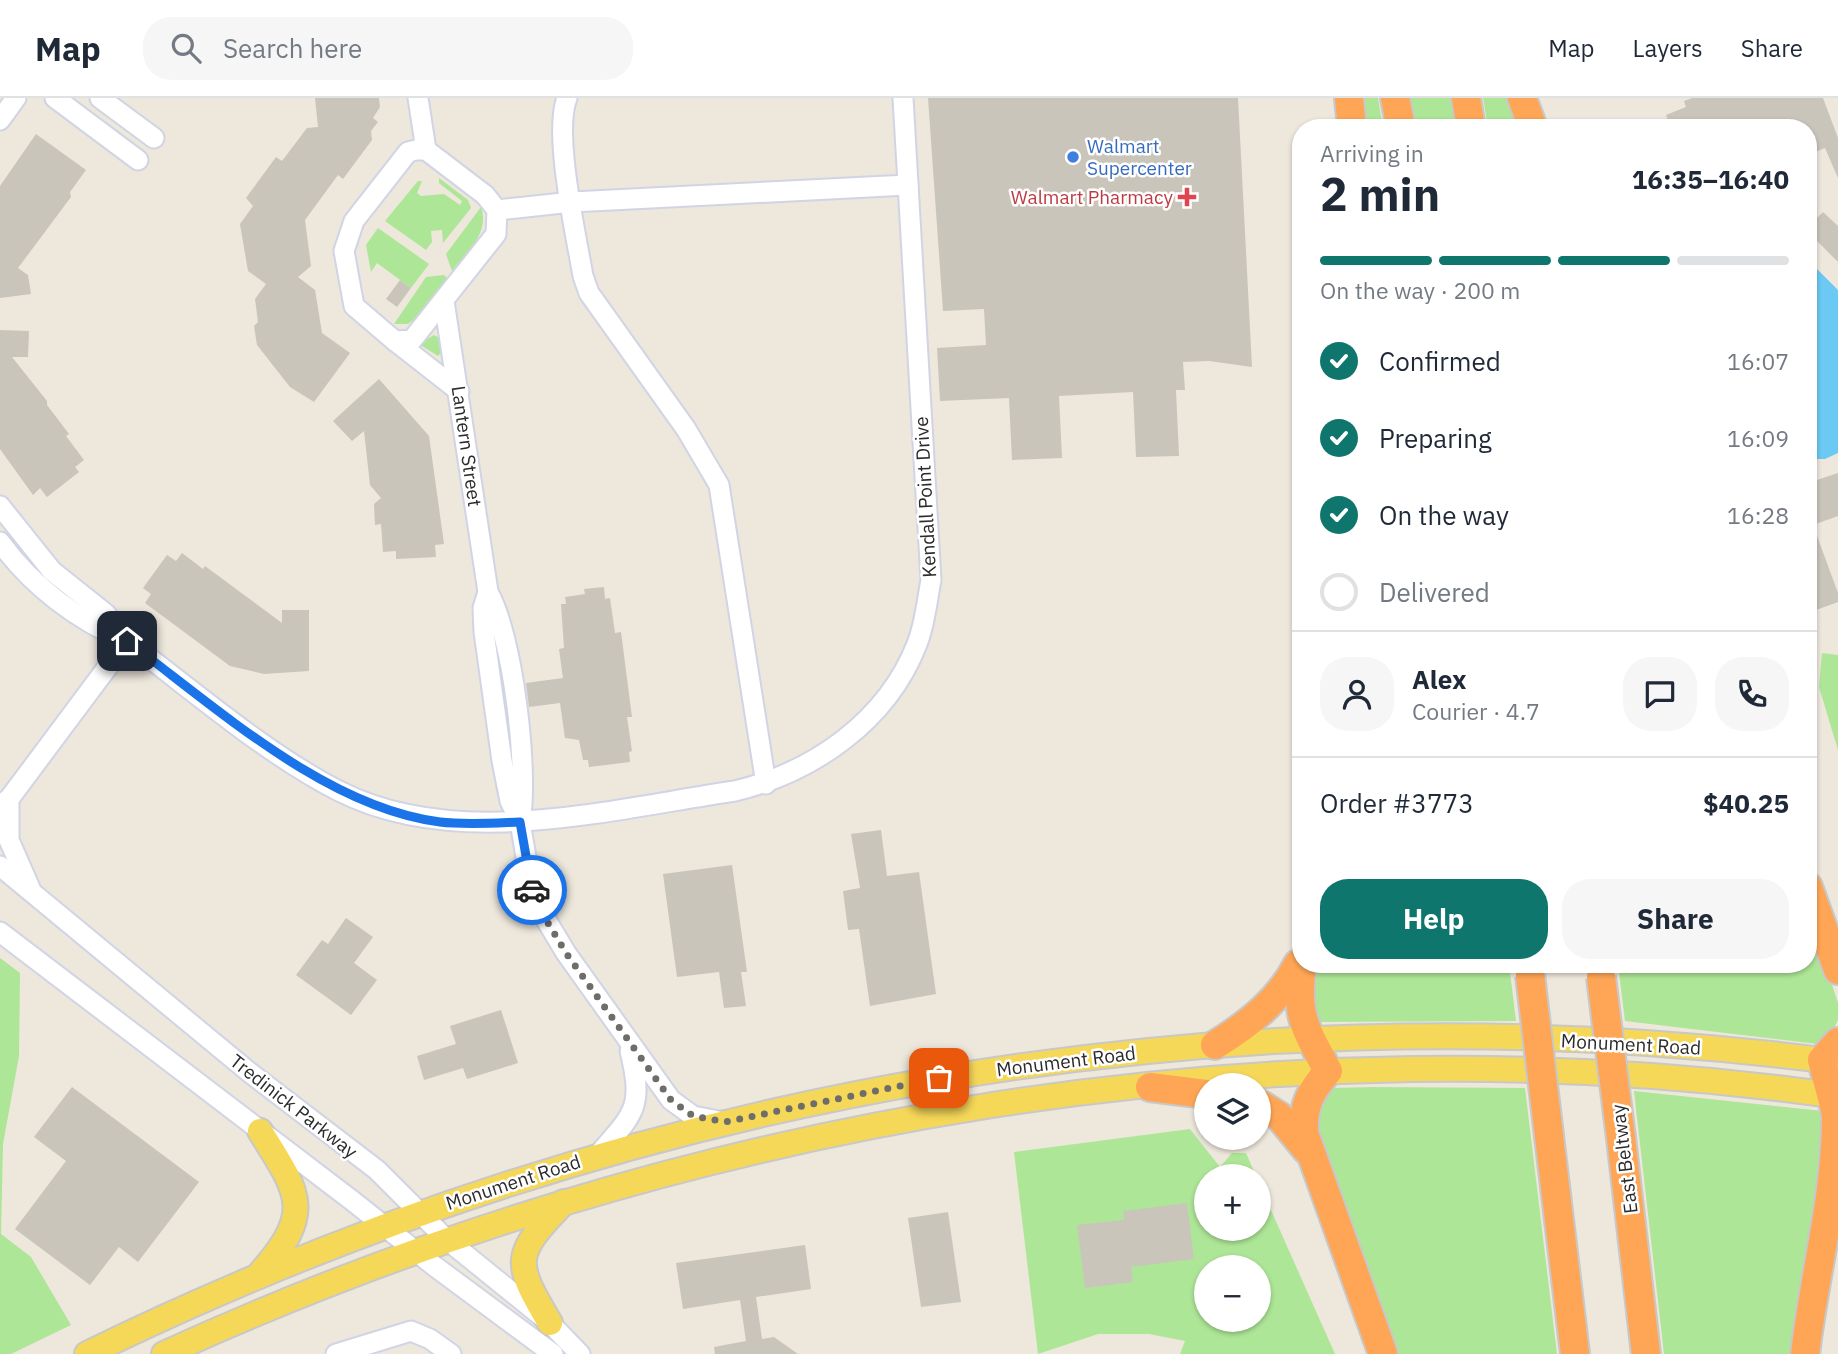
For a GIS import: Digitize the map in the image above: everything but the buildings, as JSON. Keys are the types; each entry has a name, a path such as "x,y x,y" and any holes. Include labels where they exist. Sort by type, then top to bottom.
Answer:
{"highway":[{"path":"1349,98 1351,119"},
{"path":"1395,98 1399,119"},
{"path":"1466,98 1470,119"},
{"path":"1522,98 1530,119"},
{"path":"1817,912 1838,970"},
{"path":"1215,1045 1236,1032 1276,999 1292,972"},
{"path":"1300,973 1298,994 1301,1020 1328,1071 1309,1094 1303,1111 1304,1133 1383,1354"},
{"path":"1529,973 1575,1354"},
{"name":"East Beltway","path":"1600,973 1646,1354"},
{"path":"1805,1354 1834,1186 1836,1114 1833,1055"},
{"path":"1150,1087 1194,1092"},
{"path":"1271,1111 1297,1135 1311,1157"}],"main road":[{"name":"Monument Road","path":"87,1354 260,1274 419,1213 597,1156 725,1122 951,1076 1215,1045 1311,1040 1521,1038 1833,1055"},
{"name":"Monument Road","path":"164,1354 251,1314 413,1250 565,1201 742,1154 898,1121 1085,1093 1328,1071 1512,1071 1663,1079 1833,1096"},
{"path":"260,1131 292,1184 297,1210 287,1241 260,1274"},
{"path":"550,1324 529,1289 522,1266 525,1251 534,1234 565,1201"}],"street":[{"path":"0,120 16,98"},
{"path":"55,98 138,160"},
{"path":"100,98 154,138"},
{"path":"418,98 426,150"},
{"path":"567,98 563,128 583,275 589,293 687,429 708,461 719,485 766,784"},
{"name":"Kendall Point Drive","path":"127,641 297,767 341,792 400,813 440,822 520,822 766,784 826,754 879,710 917,643 931,580 903,98"},
{"path":"395,341 412,340 496,233 497,210 485,195 426,150 408,152 354,221 344,251 354,306 395,341 459,391"},
{"path":"497,210 572,202 908,185"},
{"name":"Lantern Street","path":"444,302 488,592 504,631 525,797 520,822 533,898 566,953 671,1100 693,1116 725,1122"},
{"path":"0,506 52,571 106,614 127,641"},
{"path":"0,542 33,579 65,606 97,629 127,641"},
{"path":"31,891 9,840 5,802 127,641"},
{"name":"Tredinick Parkway","path":"0,866 249,1072 377,1170 446,1240 550,1324 580,1354"},
{"name":"Tredinick Parkway","path":"0,932 413,1250 553,1354"},
{"path":"597,1156 635,1109 639,1093 627,1037"},
{"path":"336,1354 411,1331 430,1339 451,1354"}],"green space":[{"path":"1356,98 1378,98 1382,119 1357,119"},
{"path":"1408,98 1454,98 1458,119 1412,119"},
{"path":"1483,98 1514,98 1521,119 1486,119"},
{"path":"439,178 468,200 471,208 443,243 442,230 431,231 432,242 426,250 385,221 418,181 422,181 417,193 421,196 444,194 460,205 462,201 439,183"},
{"path":"481,207 483,216 480,234 452,271 446,254"},
{"path":"378,228 429,264 411,288 377,263 371,272 366,245"},
{"path":"444,275 447,278 415,319 408,324 394,324 426,277"},
{"path":"434,335 439,338 443,351 438,356 419,344"},
{"path":"1822,653 1838,655 1838,750 1819,687"},
{"path":"1817,939 1838,1003 1838,1020 1825,1045 1625,1021 1619,973 1817,973"},
{"path":"0,958 20,973 19,1056 3,1144 1,1234 31,1257 71,1325 11,1354 0,1354"},
{"path":"1309,973 1510,973 1516,1021 1312,1022"},
{"path":"1331,1088 1525,1088 1557,1354 1391,1354 1316,1145 1316,1098"},
{"path":"1634,1091 1823,1111 1827,1125 1798,1354 1664,1354"},
{"path":"1190,1129 1194,1134 1194,1150 1207,1150 1218,1164 1194,1164 1194,1241 1271,1241 1271,1210 1335,1354 1180,1354 1185,1341 1149,1334 1098,1334 1038,1354 1014,1152"},
{"path":"1232,1153 1246,1153 1251,1164 1223,1164"}],"water":[{"path":"1817,269 1838,290 1838,453 1825,459 1817,459"}],"way so far":[{"path":"532,890 533,898 566,953 654,1078 671,1100 693,1116 725,1122 939,1078"}],"place":[{"name":"Walmart Supercenter","path":"1073,157"},
{"name":"Walmart Pharmacy","path":"1187,197"}],"route":[{"path":"127,641 297,767 341,792 400,813 440,822 520,822 532,890"}]}
